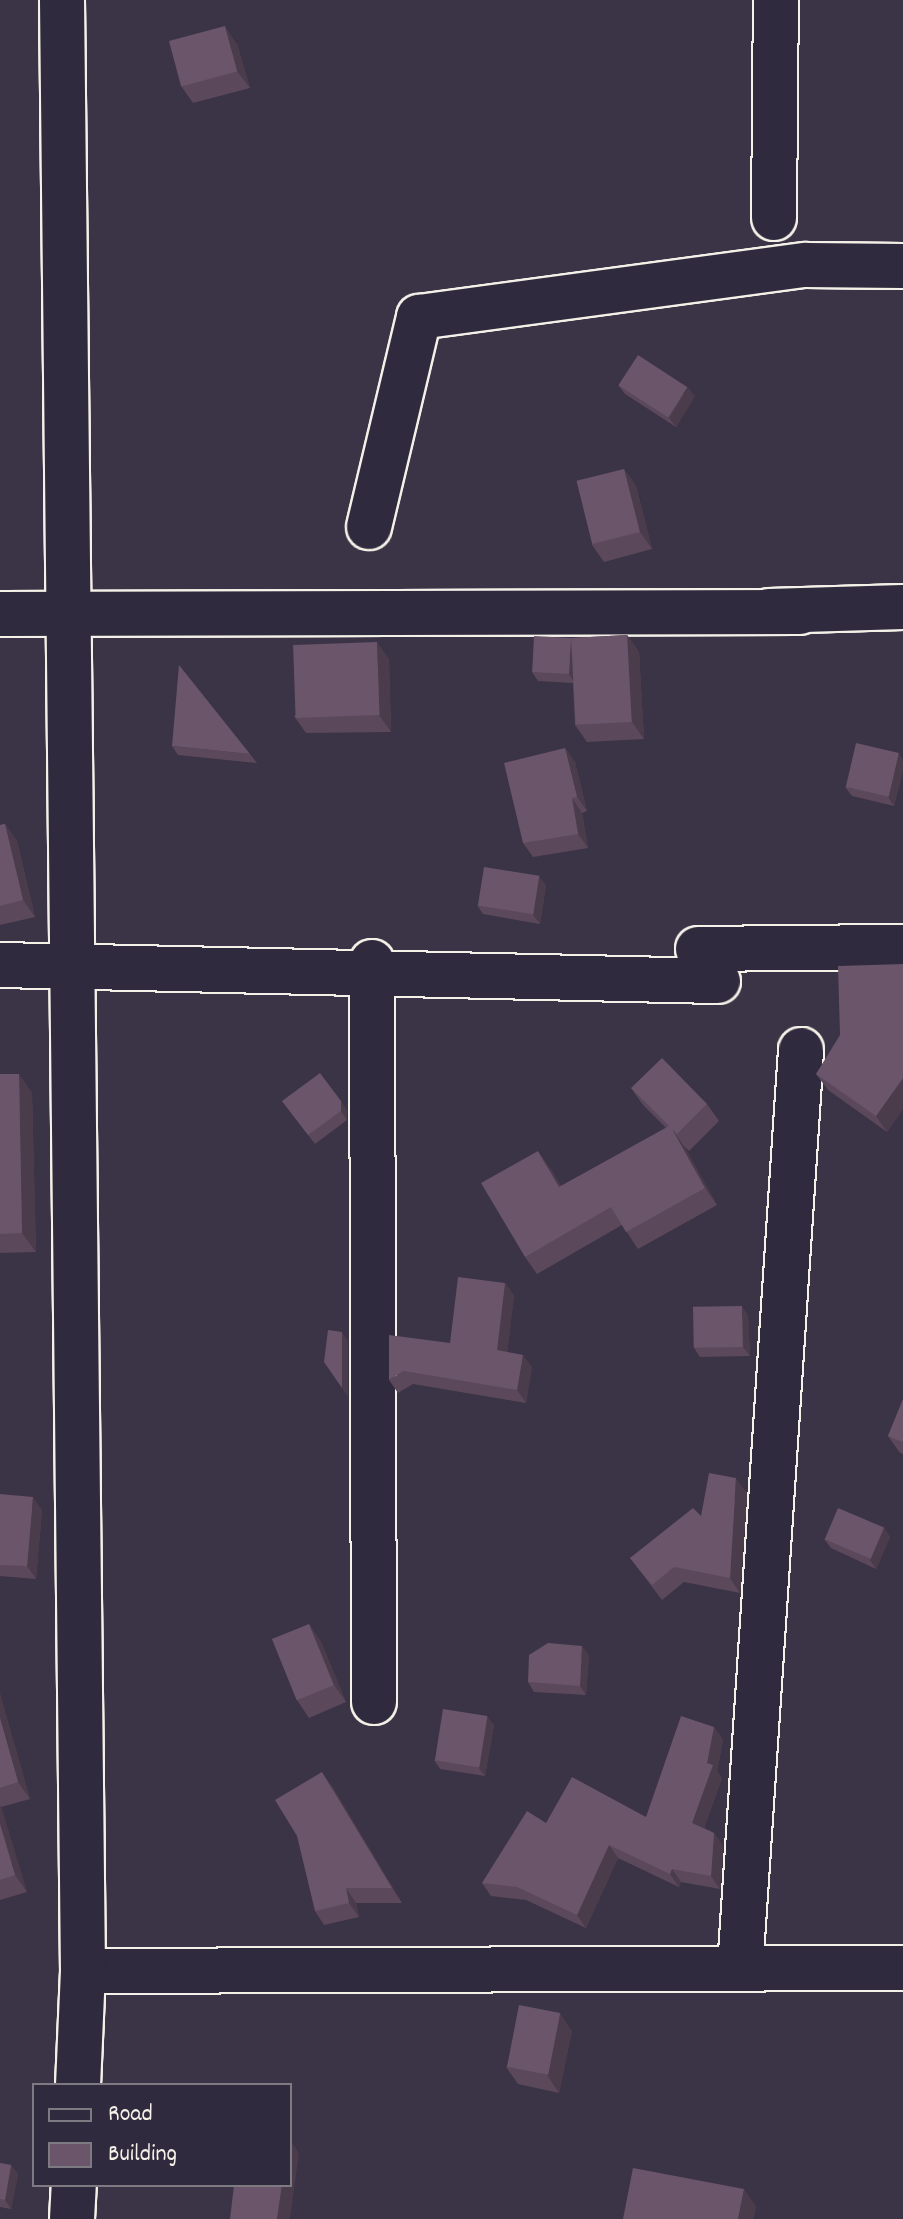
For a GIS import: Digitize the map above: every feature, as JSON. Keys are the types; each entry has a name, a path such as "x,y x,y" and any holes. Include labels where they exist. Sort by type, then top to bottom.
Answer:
{"street":[{"path":"62,0 83,1971 78,2083"},
{"path":"774,218 776,0"},
{"path":"369,527 419,317 806,265 903,266"},
{"path":"752,612 903,607"},
{"path":"0,614 800,612"},
{"path":"0,965 708,965 903,947"},
{"path":"372,962 374,1702"},
{"path":"740,1969 801,1050"},
{"path":"83,1971 903,1968"},
{"path":"72,2219 74,2187"}],"building":[{"path":"225,26 237,71 181,86 169,41"},
{"path":"638,355 687,387 668,417 618,385"},
{"path":"624,469 640,532 592,544 576,481"},
{"path":"627,635 632,722 576,725 571,638"},
{"path":"534,636 571,638 569,674 532,672"},
{"path":"377,642 380,715 296,718 293,645"},
{"path":"179,665 250,754 172,746"},
{"path":"856,743 899,753 889,797 846,787"},
{"path":"565,748 577,797 572,798 578,834 523,843 504,763"},
{"path":"5,824 23,900 0,906 0,825"},
{"path":"484,867 539,876 533,914 478,906"},
{"path":"903,964 903,1078 876,1116 816,1074 840,1035 838,966"},
{"path":"662,1058 707,1104 677,1134 672,1129 705,1188 626,1232 611,1207 525,1257 481,1183 538,1151 559,1187 669,1126 631,1088"},
{"path":"320,1073 341,1101 341,1111 308,1135 282,1101"},
{"path":"0,1074 19,1074 22,1233 0,1234"},
{"path":"458,1277 505,1283 497,1350 523,1355 517,1390 404,1371 389,1380 389,1335 450,1343"},
{"path":"742,1306 743,1347 694,1348 693,1307"},
{"path":"328,1330 342,1332 342,1388 324,1362"},
{"path":"903,1399 903,1442 888,1436"},
{"path":"709,1473 736,1478 730,1578 674,1567 652,1585 630,1558 693,1508 701,1516"},
{"path":"0,1494 33,1497 27,1566 0,1565"},
{"path":"838,1508 884,1528 871,1559 825,1539"},
{"path":"309,1624 334,1685 297,1700 272,1639"},
{"path":"548,1643 582,1646 580,1686 528,1682 529,1655"},
{"path":"443,1709 487,1716 479,1767 435,1760"},
{"path":"681,1716 714,1727 707,1763 713,1765 692,1823 714,1833 711,1876 672,1869 670,1874 609,1845 577,1915 517,1887 482,1883 527,1811 546,1823 572,1777 646,1817"},
{"path":"0,1718 18,1782 0,1788"},
{"path":"322,1772 392,1888 346,1888 349,1903 315,1911 297,1836 275,1800"},
{"path":"0,1824 15,1875 0,1880"},
{"path":"519,2005 560,2013 548,2075 507,2067"},
{"path":"0,2163 11,2165 5,2200 0,2199"},
{"path":"633,2168 744,2189 738,2219 623,2219"},
{"path":"234,2187 282,2187 277,2219 230,2219"}]}
